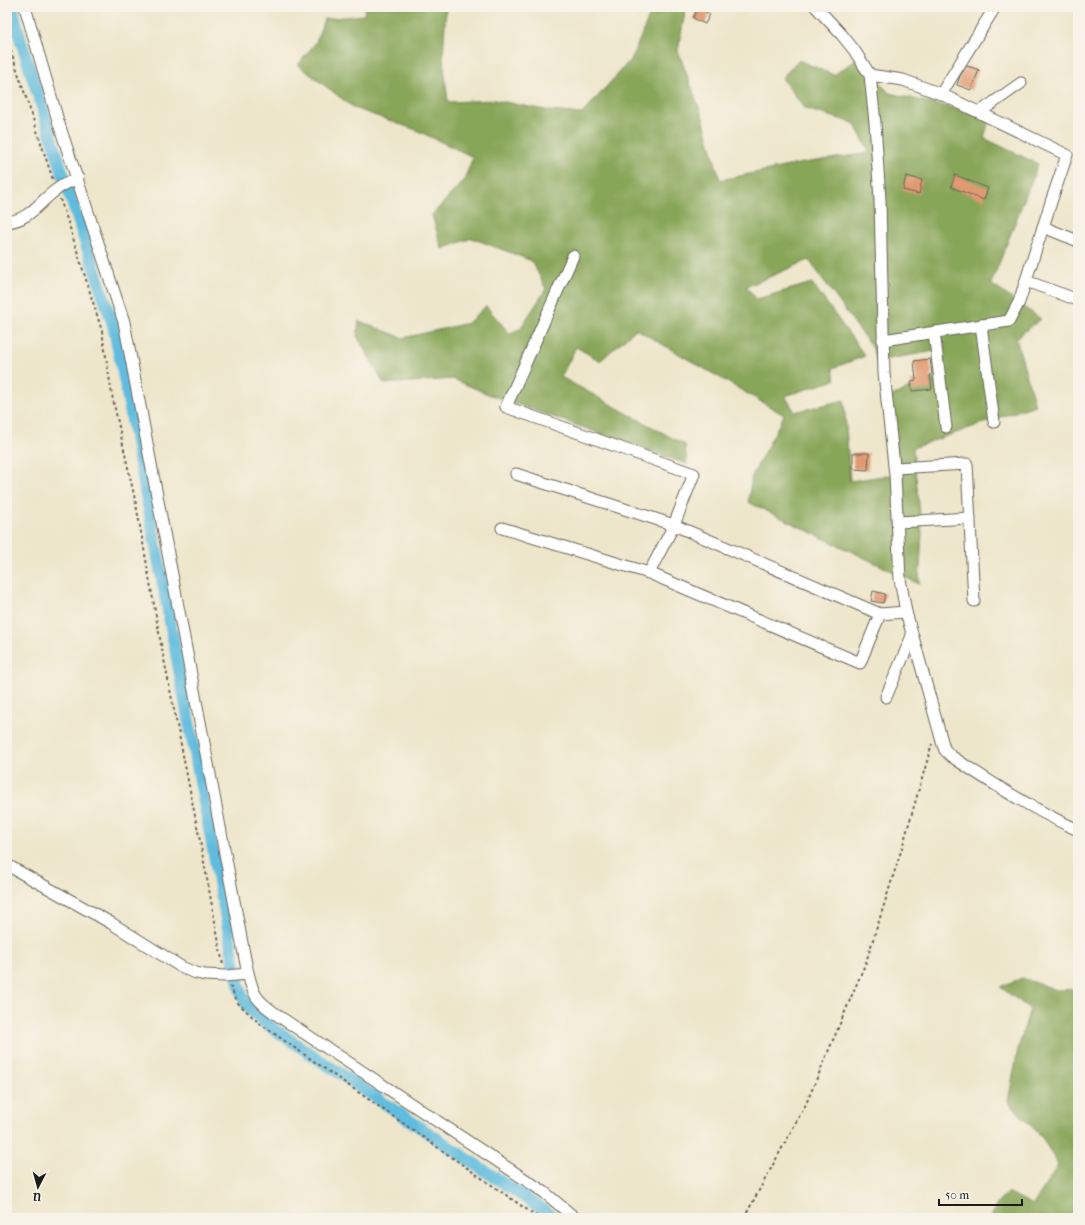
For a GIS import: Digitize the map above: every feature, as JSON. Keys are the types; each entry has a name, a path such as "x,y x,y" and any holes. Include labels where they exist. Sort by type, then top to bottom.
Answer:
{"street":[{"path":"25,7 59,124 66,184 120,309 128,340 244,974 255,995 267,1008 544,1192 575,1218"},
{"path":"816,7 854,50 870,75 880,200 884,373 895,468 899,571 912,636 943,745 945,750 951,756 995,784 1078,830"},
{"path":"941,94 995,7"},
{"path":"870,75 903,80 941,94 1067,156 1026,281 1009,321 883,340"},
{"path":"980,112 1021,83"},
{"path":"7,222 27,216 66,184"},
{"path":"1043,227 1078,241"},
{"path":"573,256 506,406 694,474 674,525 649,573"},
{"path":"1026,281 1078,300"},
{"path":"981,325 994,422"},
{"path":"934,332 946,427"},
{"path":"895,468 967,464 974,601"},
{"path":"516,474 674,525 880,614 906,612"},
{"path":"898,522 970,518"},
{"path":"502,528 649,573 860,663 880,614"},
{"path":"886,697 912,636"},
{"path":"7,865 111,923 183,968 201,974 227,976 244,974"}],"path":[{"path":"7,39 49,164 66,184 69,225 102,331 114,402 136,504 161,644 227,976 238,1003 259,1023 539,1218"},
{"path":"744,1218 806,1104 866,962 904,841 937,724"}],"green space":[{"path":"365,7 446,7 443,58 448,102 495,100 550,111 582,114 632,58 653,7 686,7 678,51 703,118 720,180 803,163 870,153 854,123 805,109 782,78 798,60 834,75 858,58 889,93 990,117 984,138 1038,164 991,284 1041,319 1016,338 1035,405 913,448 922,533 919,584 748,502 752,476 784,415 636,329 600,361 576,347 561,377 685,445 687,464 488,394 453,379 384,384 357,336 359,321 403,338 468,323 486,306 509,333 520,329 546,289 532,261 472,238 442,249 432,215 464,180 473,157 416,130 354,108 298,65 316,42 324,19 364,15","holes":["809,260 873,349 876,361 941,350 945,373 887,398 896,474 850,481 844,400 795,412 785,396 835,380 833,368 865,356 812,283 757,299 746,287"]},
{"path":"1022,978 1057,990 1078,989 1078,1218 991,1218 996,1205 1008,1192 1033,1205 1058,1165 1042,1137 1008,1102 1018,1049 1030,1009 1000,987"}],"building":[{"path":"698,8 710,14 705,24 693,18"},
{"path":"967,66 979,70 971,90 957,85 960,76"},
{"path":"955,175 988,188 984,200 951,187"},
{"path":"906,176 922,180 919,194 903,190"},
{"path":"930,359 932,389 912,391 911,381 916,380 914,361"},
{"path":"853,453 869,453 868,470 853,469"},
{"path":"873,591 885,594 883,603 871,601"}],"waterway":[{"path":"12,7 20,38 70,196 113,325 236,972 243,998 246,1004 263,1022 545,1211 553,1218"}]}
